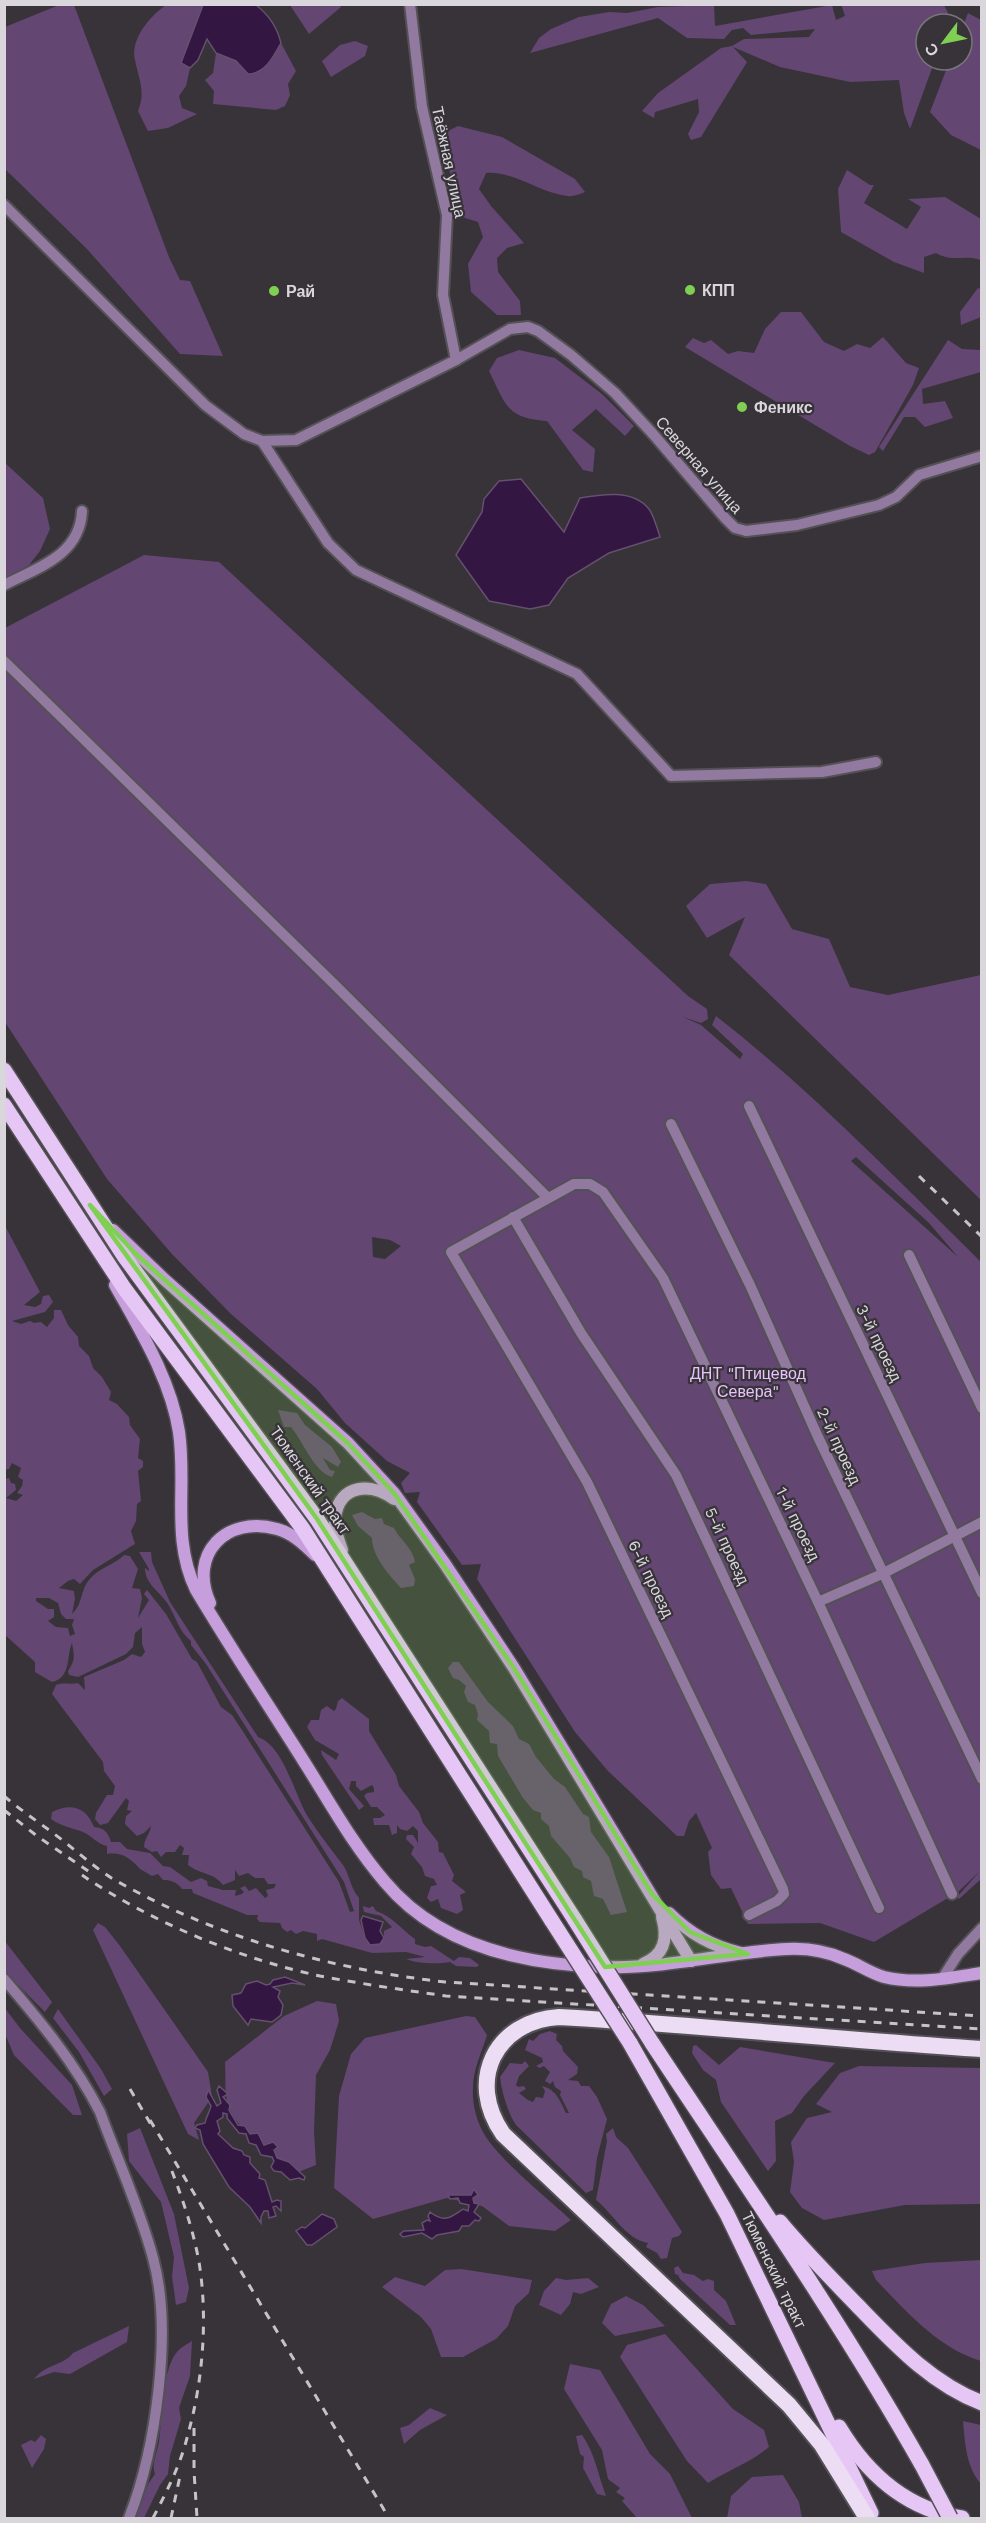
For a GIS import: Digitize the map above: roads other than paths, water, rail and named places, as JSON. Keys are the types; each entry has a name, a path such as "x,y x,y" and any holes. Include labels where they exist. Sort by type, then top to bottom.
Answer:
{"highway":[{"path":"867,2518 822,2445 789,2405 503,2134 488,2108 485,2093 488,2070 501,2045 520,2029 546,2018 687,2024 820,2038 981,2049"}],"main road":[{"name":"Тюменский тракт","path":"4,1070 145,1286 294,1487 348,1567 652,2043 878,2390 950,2518"},
{"name":"Тюменский тракт","path":"4,1105 82,1226 148,1320 266,1476 333,1576 630,2043 697,2158 780,2322 874,2518"},
{"path":"90,1205 136,1254 348,1443 394,1493 514,1668 691,1961"},
{"path":"82,1226 140,1330 176,1416 180,1444 182,1552 196,1590 355,1842 386,1883 416,1912 453,1935 493,1951 540,1961 603,1967 636,1967 786,1949 810,1950 842,1958 881,1976 912,1981 981,1973"},
{"path":"348,1567 335,1527 338,1508 348,1494 356,1489 376,1488 395,1499 412,1517"},
{"path":"222,1632 205,1593 203,1565 212,1546 226,1534 252,1527 276,1529 288,1533 300,1541 333,1576"},
{"path":"652,1894 690,1932 716,1946 748,1954"},
{"path":"636,1967 651,1961 664,1946 663,1920 652,1894"},
{"path":"739,2174 821,2268 898,2346 933,2376 952,2389 981,2403"},
{"path":"780,2322 848,2441 870,2470 910,2501 941,2514 962,2518"}],"street":[{"name":"Таёжная улица","path":"410,4 422,107 447,215 443,295 456,360"},
{"path":"4,205 205,405 244,434 262,441 328,543 356,570 577,674 671,776 822,772 876,762"},
{"name":"Северная улица","path":"262,441 296,440 456,360 510,329 523,326 538,331 571,355 615,393 735,528 746,531 796,525 879,505 896,497 919,475 981,456"},
{"path":"4,585 62,553 74,540 81,527 82,511"},
{"path":"4,661 334,984 547,1197 513,1217"},
{"name":"3-й проезд","path":"748,1106 981,1593"},
{"name":"2-й проезд","path":"671,1124 750,1285 882,1574 981,1779"},
{"name":"1-й проезд","path":"547,1197 574,1184 590,1184 603,1192 663,1278 818,1602 952,1894"},
{"name":"6-й проезд","path":"513,1217 452,1252 587,1482 783,1889 784,1894 777,1901 749,1915"},
{"name":"5-й проезд","path":"513,1217 581,1333 676,1475 879,1908"},
{"path":"909,1255 981,1408"},
{"path":"818,1602 882,1574 981,1522"},
{"path":"942,1979 958,1954 981,1928"},
{"path":"4,1979 71,2063 89,2091 100,2112 154,2259 162,2311 161,2361 147,2458 129,2518"}],"railway":[{"path":"919,1176 982,1237"},
{"path":"4,1796 107,1875 152,1900 232,1934 359,1969 445,1982 982,2016"},
{"path":"4,1810 94,1875"},
{"path":"82,1875 136,1908 227,1949 290,1969 352,1982 446,1996 982,2029"},
{"path":"130,2089 153,2128"},
{"path":"150,2120 389,2518"},
{"path":"153,2518 182,2456 193,2414 202,2349 203,2305 199,2262 187,2213 170,2166"},
{"path":"194,2428 197,2518"},
{"path":"171,2518 180,2476"}],"place":[{"name":"КПП","path":"690,290"},
{"name":"Рай","path":"274,291"},
{"name":"Феникс","path":"742,407"}],"park label":[{"name":"ДНТ \"Птицевод Севера\"","path":"748,1382"}]}
